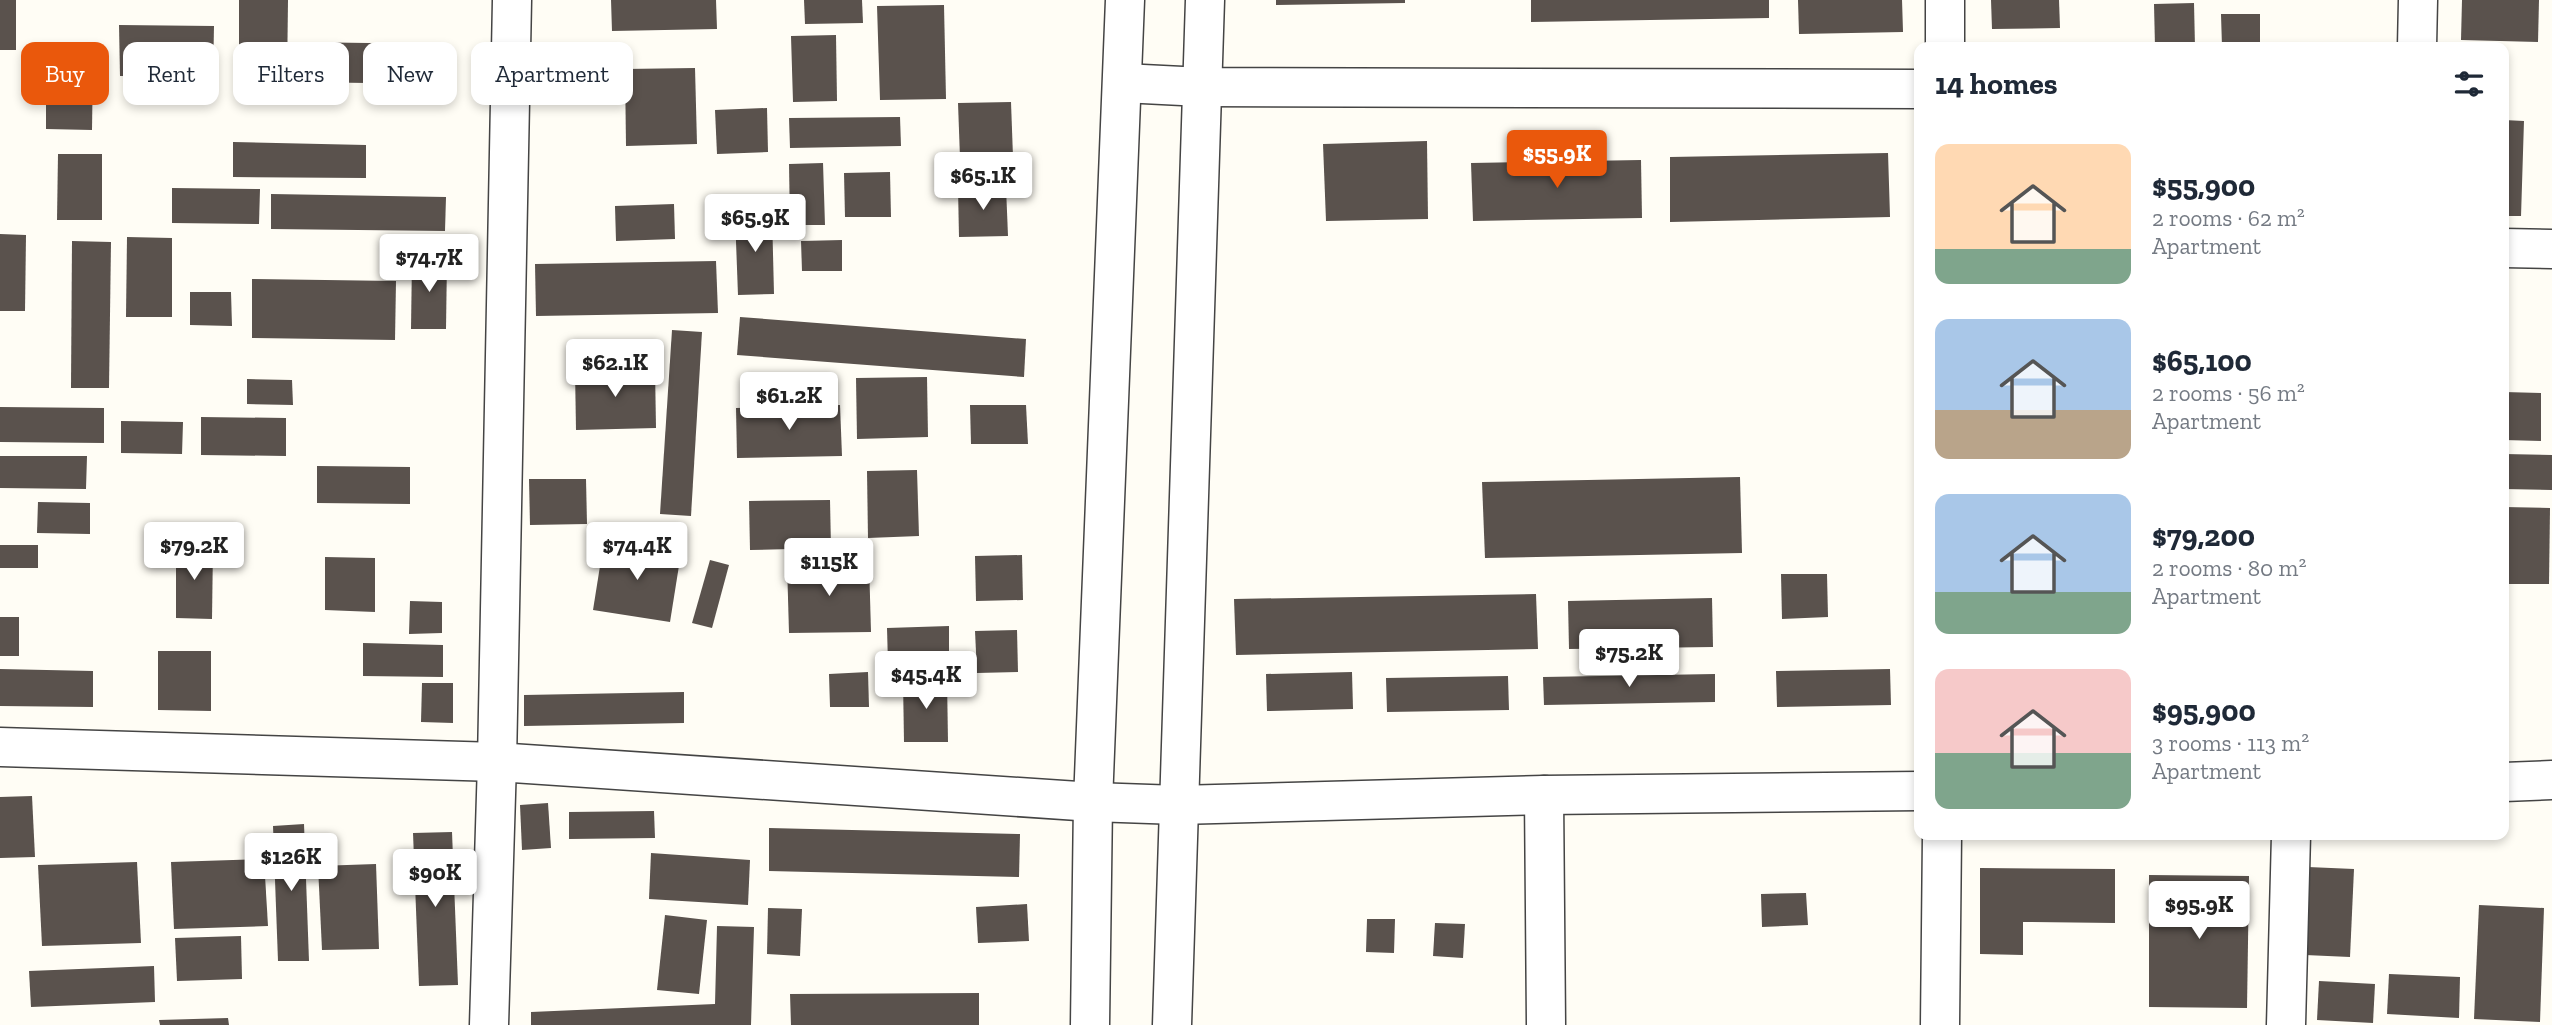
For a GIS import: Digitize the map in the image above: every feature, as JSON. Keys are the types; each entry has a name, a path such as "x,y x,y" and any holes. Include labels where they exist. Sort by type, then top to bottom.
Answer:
{"street":[{"path":"489,1025 512,0"},
{"path":"1090,1025 1093,802 1125,0"},
{"path":"1172,1025 1205,0"},
{"path":"1945,0 1945,42"},
{"path":"2417,42 2418,0"},
{"path":"1123,83 1202,87 1914,89"},
{"path":"2509,248 2552,248"},
{"path":"0,747 497,762 1093,802 1178,805 1544,795 1914,791"},
{"path":"2509,782 2552,780"},
{"path":"1544,795 1546,1025"},
{"path":"1940,1025 1942,840"},
{"path":"2286,1025 2291,840"}],"building":[{"path":"0,0 16,0 16,50 0,50"},
{"path":"239,0 288,0 287,42 239,42"},
{"path":"611,0 716,0 717,29 612,31"},
{"path":"804,0 862,0 863,23 805,24"},
{"path":"1276,0 1405,0 1405,3 1276,5"},
{"path":"1531,0 1769,0 1769,18 1531,22"},
{"path":"1798,0 1902,0 1903,32 1799,34"},
{"path":"1991,0 2059,0 2060,28 1992,29"},
{"path":"2462,0 2539,0 2538,42 2461,40"},
{"path":"2194,3 2195,42 2155,42 2154,4"},
{"path":"944,5 946,99 880,100 877,6"},
{"path":"2221,14 2260,14 2260,42 2222,42"},
{"path":"119,25 214,26 214,42 123,42 123,76 120,76"},
{"path":"836,35 837,101 793,102 791,36"},
{"path":"349,43 363,43 363,83 349,83"},
{"path":"695,68 697,144 626,146 625,105 633,105 633,69"},
{"path":"1011,102 1013,157 960,158 958,103"},
{"path":"46,105 92,105 92,130 46,129"},
{"path":"767,108 768,152 717,154 715,110"},
{"path":"900,117 901,146 790,148 789,118"},
{"path":"2509,120 2524,121 2521,216 2509,216"},
{"path":"1427,141 1428,219 1326,221 1323,144"},
{"path":"233,142 366,145 366,178 233,177"},
{"path":"1888,153 1890,217 1670,222 1670,157"},
{"path":"58,154 102,154 102,220 57,220"},
{"path":"1641,160 1642,218 1473,221 1471,163"},
{"path":"823,163 825,225 790,225 789,164"},
{"path":"890,172 891,217 845,217 844,173"},
{"path":"1006,187 1008,236 959,237 958,188"},
{"path":"172,188 260,189 259,224 172,223"},
{"path":"271,194 446,197 445,231 271,229"},
{"path":"674,204 675,239 616,241 615,206"},
{"path":"772,214 774,294 738,295 735,215"},
{"path":"0,234 26,235 25,311 0,311"},
{"path":"127,237 172,238 172,317 126,317"},
{"path":"842,240 842,271 802,271 801,241"},
{"path":"72,241 111,242 109,388 71,388"},
{"path":"412,259 447,259 446,329 411,329"},
{"path":"716,261 718,313 536,316 535,264"},
{"path":"252,279 396,281 395,340 252,338"},
{"path":"190,292 231,292 232,326 190,325"},
{"path":"740,317 1026,339 1024,377 737,355"},
{"path":"672,330 702,332 691,516 660,514"},
{"path":"655,369 656,428 576,430 575,370"},
{"path":"927,377 928,437 857,439 856,378"},
{"path":"247,379 292,380 293,405 247,404"},
{"path":"2509,392 2541,393 2541,441 2509,440"},
{"path":"840,405 842,456 737,458 736,408"},
{"path":"970,405 1026,405 1028,444 971,444"},
{"path":"0,407 104,408 104,443 0,442"},
{"path":"201,417 286,418 286,456 201,455"},
{"path":"121,421 183,422 182,454 121,453"},
{"path":"2509,454 2552,455 2552,490 2509,489"},
{"path":"0,456 87,456 86,489 0,488"},
{"path":"317,466 410,467 410,504 317,503"},
{"path":"917,470 919,536 868,538 867,471"},
{"path":"1740,477 1742,553 1485,558 1482,482"},
{"path":"529,479 586,479 587,524 530,525"},
{"path":"830,500 831,548 750,550 749,501"},
{"path":"38,502 90,503 90,534 37,533"},
{"path":"2509,507 2550,508 2549,584 2509,584"},
{"path":"604,541 681,553 670,622 593,610"},
{"path":"0,545 38,545 38,568 0,568"},
{"path":"176,545 213,546 212,619 176,618"},
{"path":"1022,555 1023,600 976,601 975,556"},
{"path":"325,557 375,558 375,612 325,610"},
{"path":"710,560 729,565 712,628 692,623"},
{"path":"869,562 871,632 789,633 787,563"},
{"path":"1781,574 1827,574 1828,617 1782,619"},
{"path":"1536,594 1538,649 1236,655 1234,599"},
{"path":"1712,598 1713,647 1569,649 1568,601"},
{"path":"410,601 442,602 442,633 409,634"},
{"path":"0,617 19,617 19,656 0,656"},
{"path":"949,626 949,663 888,664 887,628"},
{"path":"1017,630 1018,672 977,673 975,631"},
{"path":"363,643 443,645 443,677 363,676"},
{"path":"158,651 211,651 211,711 158,710"},
{"path":"0,669 93,671 93,707 0,706"},
{"path":"1890,669 1891,705 1777,707 1776,671"},
{"path":"868,672 869,707 830,707 829,674"},
{"path":"1352,672 1353,709 1267,711 1266,674"},
{"path":"1715,674 1715,702 1544,705 1543,677"},
{"path":"1508,676 1509,710 1387,712 1386,678"},
{"path":"947,679 948,742 904,742 903,680"},
{"path":"422,683 453,683 453,723 421,722"},
{"path":"684,692 684,723 524,726 524,695"},
{"path":"32,796 35,857 0,858 0,797"},
{"path":"548,803 551,848 522,850 520,805"},
{"path":"654,811 655,838 569,839 569,812"},
{"path":"304,824 309,961 278,961 273,826"},
{"path":"769,828 1020,834 1019,877 769,871"},
{"path":"452,832 458,985 419,986 413,833"},
{"path":"651,853 750,860 748,905 649,899"},
{"path":"264,859 268,926 174,929 171,862"},
{"path":"137,862 141,943 42,946 38,865"},
{"path":"376,864 379,949 322,950 318,866"},
{"path":"2308,867 2354,869 2350,957 2305,955"},
{"path":"1980,868 2115,869 2115,923 2023,922 2023,955 1980,954"},
{"path":"2149,875 2249,876 2247,1008 2149,1007"},
{"path":"1806,893 1808,925 1762,927 1761,894"},
{"path":"1027,904 1029,941 978,943 976,907"},
{"path":"2479,905 2544,908 2540,1022 2474,1019"},
{"path":"768,908 802,909 800,956 767,954"},
{"path":"665,915 707,920 699,994 657,990"},
{"path":"1367,919 1395,919 1394,953 1366,952"},
{"path":"1435,923 1465,924 1463,958 1433,956"},
{"path":"717,926 754,927 751,1025 531,1025 531,1012 715,1004"},
{"path":"241,936 242,979 177,981 175,938"},
{"path":"154,966 155,1002 31,1007 29,971"},
{"path":"2389,974 2460,977 2459,1018 2387,1014"},
{"path":"2319,981 2375,984 2373,1023 2317,1020"},
{"path":"979,993 979,1025 791,1025 790,994"},
{"path":"228,1018 229,1025 160,1025 159,1020"}]}
